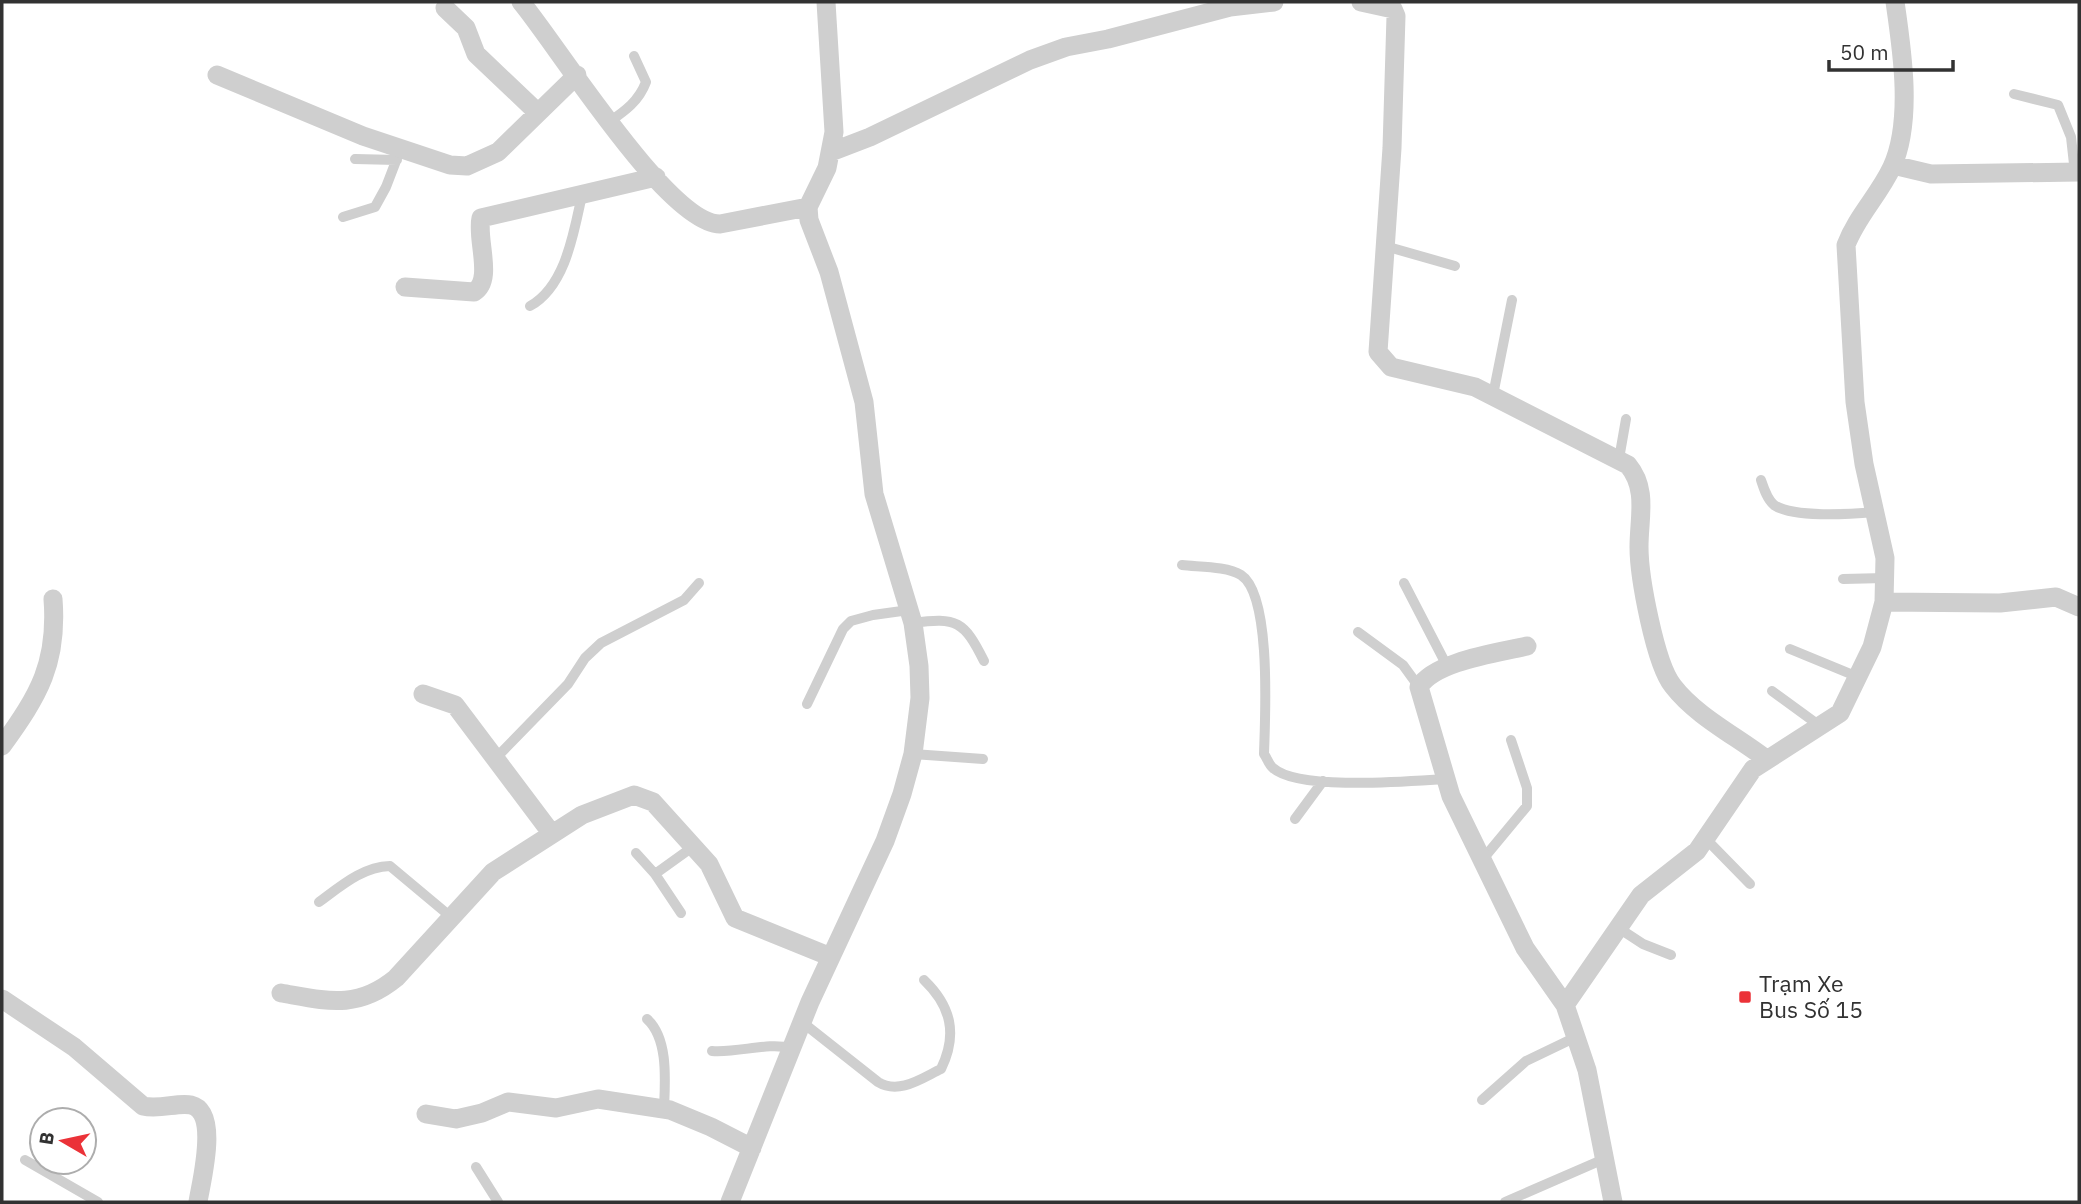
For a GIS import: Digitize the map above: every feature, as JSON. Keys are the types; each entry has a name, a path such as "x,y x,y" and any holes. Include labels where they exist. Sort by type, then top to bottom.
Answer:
{"street":[{"path":"521,2 639,162 708,224 740,222 808,207"},
{"path":"730,1202 791,1048 884,841 902,794 913,754 920,698 919,666 911,617 874,494 864,402 829,272 813,237 808,207 831,152 834,132 826,2"},
{"path":"831,152 870,137 1054,51 1230,7 1274,2"},
{"path":"1361,2 1390,5 1396,16 1396,57 1378,352 1383,361 1391,367 1475,387 1493,395 1619,459 1636,475 1640,488 1639,547 1650,620 1662,667 1672,685 1695,708 1766,758"},
{"path":"1565,1005 1617,926 1641,895 1697,851 1753,769 1766,758 1840,713 1872,647 1884,603 1885,558 1855,402 1846,245 1854,224 1893,165 1902,128 1903,60 1895,2"},
{"path":"445,8 466,28 477,54 537,113"},
{"path":"217,75 399,154 467,166 498,152 577,75"},
{"path":"1893,165 1931,174 2077,173"},
{"path":"405,287 474,292 480,288 484,279 478,229 481,218 656,177"},
{"path":"1884,603 2000,603 2056,597 2079,607"},
{"path":"2,746 21,719 50,661 56,632 53,599"},
{"path":"1527,646 1447,666 1425,676 1419,687 1451,796 1525,948 1565,1005 1587,1070 1613,1202"},
{"path":"423,694 454,705 552,834"},
{"path":"281,993 328,1001 355,1001 379,992 396,978 494,872 582,815 634,795 653,802 709,864 735,918 831,957"},
{"path":"2,999 74,1047 142,1106 155,1109 191,1105 201,1111 208,1132 198,1202"},
{"path":"426,1114 456,1119 482,1113 508,1102 556,1108 598,1099 664,1109 711,1126 752,1148"}],"lane":[{"path":"609,122 632,105 642,93 646,82 634,56"},
{"path":"2014,94 2058,105 2071,137 2077,173"},
{"path":"355,159 399,154"},
{"path":"343,217 375,207 399,154"},
{"path":"530,306 554,284 574,230 582,195"},
{"path":"1384,246 1455,266"},
{"path":"1493,395 1512,300"},
{"path":"1619,459 1626,419"},
{"path":"1761,480 1766,495 1782,508 1827,515 1875,512"},
{"path":"1182,565 1239,573 1249,582 1261,619 1264,654 1264,754 1273,768 1283,774 1340,783 1446,779"},
{"path":"1843,579 1885,578"},
{"path":"495,760 568,684 585,658 601,643 684,600 699,583"},
{"path":"1404,583 1447,666"},
{"path":"807,704 843,629 851,621 873,615 943,620 960,624 970,633 984,661"},
{"path":"1358,632 1403,664 1419,687"},
{"path":"1790,649 1858,678"},
{"path":"1772,691 1821,726"},
{"path":"1483,859 1527,806 1527,788 1511,740"},
{"path":"913,754 983,759"},
{"path":"1295,819 1322,781"},
{"path":"1706,839 1750,884"},
{"path":"655,874 694,846"},
{"path":"636,853 655,874 681,913"},
{"path":"319,902 359,874 376,867 390,866 451,917"},
{"path":"1617,926 1643,944 1671,955"},
{"path":"802,1022 878,1082 900,1088 942,1069 948,1056 950,1023 941,996 924,980"},
{"path":"647,1019 655,1026 665,1072 664,1109"},
{"path":"1482,1100 1526,1061 1576,1037"},
{"path":"712,1051 737,1052 777,1045 791,1048"},
{"path":"1505,1202 1604,1158"},
{"path":"25,1160 99,1202"},
{"path":"476,1167 498,1202"}],"place":[{"name":"Trạm Xe Bus Số 15","path":"1745,997"}]}
